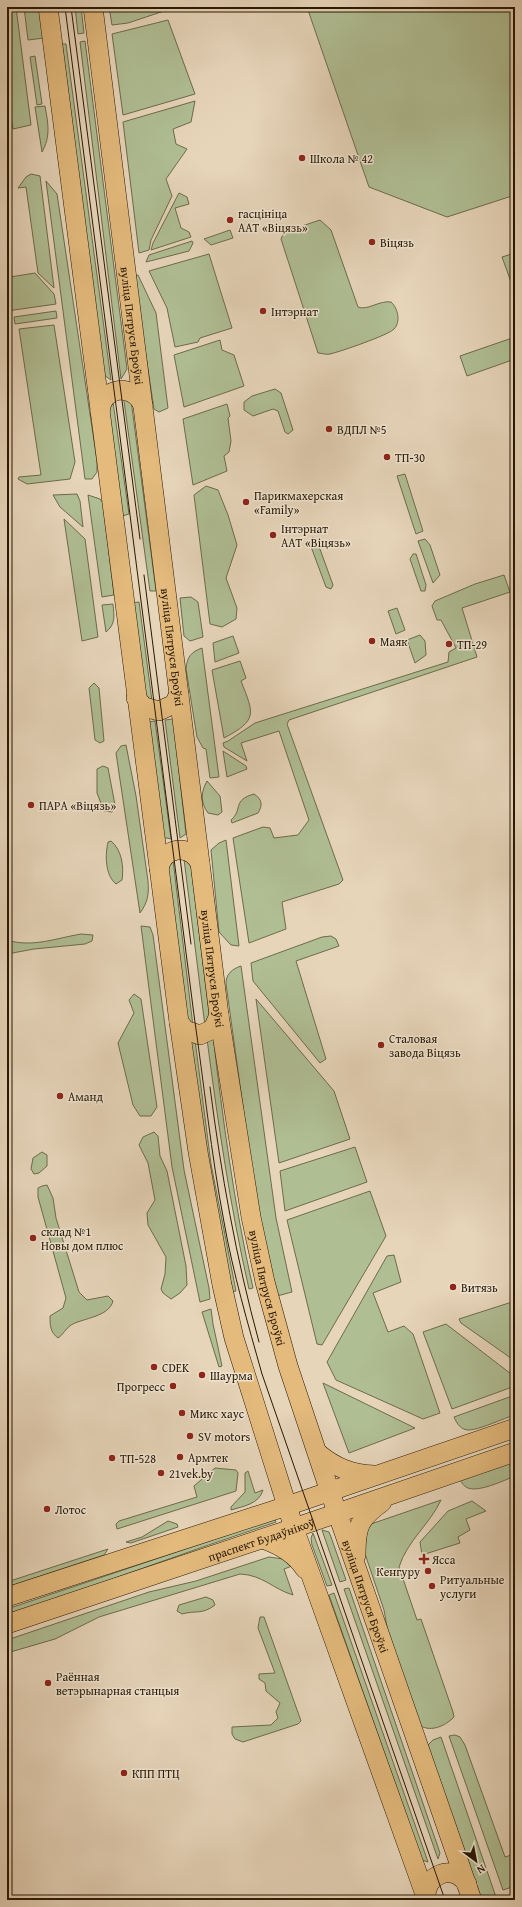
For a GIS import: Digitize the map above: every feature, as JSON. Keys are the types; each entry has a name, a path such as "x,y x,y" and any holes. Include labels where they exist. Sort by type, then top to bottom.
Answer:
{"main road":[{"path":"48,7 179,1022 198,1152 222,1284 234,1338 294,1528 427,1899"},
{"name":"вуліца Пятруся Броўкі","path":"93,7 219,1015 251,1217 265,1282 288,1366 319,1454 337,1513 419,1742 469,1892"},
{"path":"95,373 106,382 116,384 127,380 136,372 138,367"},
{"path":"100,412 104,398 117,390 128,390 132,392 137,396 142,405"},
{"path":"136,698 144,707 159,711 170,707 179,694"},
{"path":"159,868 163,858 172,851 177,850 188,851 197,858 200,863"},
{"path":"179,1022 185,1030 200,1035 213,1029 219,1015"},
{"name":"праспект Будаўнікоў","path":"7,1597 330,1492 515,1428"},
{"name":"праспект Будаўнікоў","path":"7,1624 263,1539 515,1452"},
{"path":"319,1454 329,1462 356,1474 379,1475"},
{"path":"253,1517 268,1500 277,1474"},
{"path":"357,1567 356,1542 359,1525 366,1513 391,1495"},
{"path":"263,1539 288,1550 299,1559 314,1584"},
{"path":"411,1854 424,1865 435,1865 448,1856 451,1841"},
{"path":"427,1899 428,1884 438,1874 444,1872 454,1873 464,1879 469,1892"}],"green space":[{"path":"7,7 16,7 31,125 13,129 7,94"},
{"path":"24,7 39,7 44,38 28,40"},
{"path":"75,7 81,7 84,33 78,34"},
{"path":"109,7 164,7 164,11 128,23 112,25"},
{"path":"310,7 515,7 515,195 447,217 369,187 308,10"},
{"path":"168,20 195,94 123,115 112,34"},
{"path":"85,41 127,369 121,379 80,42"},
{"path":"62,44 66,44 111,380 104,375"},
{"path":"35,56 42,104 37,105 30,57"},
{"path":"195,101 191,122 173,129 176,144 187,149 166,179 172,196 151,240 149,250 139,253 123,122"},
{"path":"45,106 48,135 42,152 35,107"},
{"path":"31,174 40,176 54,288 38,273 26,187 18,188 26,177"},
{"path":"46,181 57,194 97,461 97,472 92,479 85,479"},
{"path":"179,193 187,197 189,204 175,208 181,228 189,232 191,237 151,250 153,243"},
{"path":"320,220 331,230 358,307 365,308 382,302 391,302 398,315 396,326 390,332 364,343 328,354 318,353 281,239 284,232"},
{"path":"230,230 233,238 211,245 204,239"},
{"path":"192,241 193,243 189,251 146,262 149,255"},
{"path":"515,253 515,293 502,257"},
{"path":"209,254 232,328 200,338 198,342 175,347 167,308 149,271"},
{"path":"35,273 54,294 56,304 7,311 7,275 10,275 10,277"},
{"path":"138,275 156,313 168,408 159,412 154,409 134,276"},
{"path":"56,311 57,318 15,324 14,317"},
{"path":"54,325 75,462 70,479 27,484 18,479 19,477 41,475 19,329"},
{"path":"515,337 515,359 467,376 460,356"},
{"path":"220,340 222,350 234,355 244,386 184,407 174,355"},
{"path":"275,389 281,393 293,430 288,434 285,432 278,411 273,409 253,416 244,410 244,402 252,396"},
{"path":"123,394 131,400 156,591 150,591"},
{"path":"112,395 129,514 122,516 106,405"},
{"path":"227,404 230,416 228,418 231,441 229,452 224,456 227,471 193,485 183,419"},
{"path":"405,474 423,531 416,534 397,476"},
{"path":"206,486 218,490 228,515 237,545 226,578 237,608 236,619 222,627 210,624 194,495"},
{"path":"77,494 80,501 83,527 60,507 53,495"},
{"path":"88,495 100,499 103,503 114,595 102,597"},
{"path":"64,519 85,539 98,637 82,641"},
{"path":"312,538 317,541 333,585 331,589 326,587 310,544"},
{"path":"425,539 430,545 440,575 433,583 418,541"},
{"path":"413,554 416,554 426,585 425,591 421,591 410,559"},
{"path":"504,575 510,592 462,608 477,657 289,720 287,724 343,880 339,884 282,902 286,929 249,943 233,838 263,827 270,828 274,838 298,835 309,820 279,731 241,743 247,761 224,747 223,743 255,723 448,662 449,652 456,648 441,620 437,620 432,606 435,601 475,584"},
{"path":"191,597 198,602 203,637 190,641 184,636 180,598"},
{"path":"139,602 152,701 145,698 132,603"},
{"path":"113,604 113,623 106,632 102,605"},
{"path":"397,608 405,630 396,634 388,611"},
{"path":"420,635 425,641 426,655 415,663 407,640"},
{"path":"233,636 239,653 215,662 213,643"},
{"path":"202,648 219,777 210,778 206,749 203,748 197,737 186,669 187,661 190,656 195,651"},
{"path":"240,661 246,678 241,681 249,701 250,715 248,721 243,726 224,738 212,670"},
{"path":"94,683 99,688 104,741 100,743 95,740 89,688"},
{"path":"173,719 186,834 180,838 165,720"},
{"path":"155,721 171,839 162,837 148,722"},
{"path":"126,745 136,796 148,881 147,898 140,913 116,753 121,746"},
{"path":"223,751 246,766 247,769 227,777"},
{"path":"103,766 108,768 115,805 112,812 104,811 97,793 97,769"},
{"path":"207,781 220,796 222,812 218,815 208,813 205,809 202,797"},
{"path":"254,794 261,802 261,807 258,813 232,823 231,820 237,813 240,802 247,796"},
{"path":"226,840 239,946 231,945 219,932 211,850 219,843"},
{"path":"111,841 118,849 123,870 122,880 116,884 112,880 108,870 106,859 108,842"},
{"path":"184,859 191,865 210,1021 205,1026"},
{"path":"173,860 193,1026 187,1022 167,868"},
{"path":"141,926 150,927 153,935 184,1170 209,1288 210,1299 200,1302 172,1167"},
{"path":"81,934 93,935 92,941 85,944 34,949 7,954 7,940 35,943"},
{"path":"331,936 336,939 339,946 296,961 326,1059 320,1063 253,981 251,963 322,937"},
{"path":"241,966 276,1218 292,1292 277,1296 259,1222 226,984 227,977 230,972"},
{"path":"134,994 141,999 157,1107 151,1116 140,1116 133,1105 118,1043 134,1013 129,1000"},
{"path":"256,999 334,1091 350,1139 279,1163"},
{"path":"213,1036 240,1225 253,1288 249,1289 230,1196 207,1039"},
{"path":"190,1038 195,1040 211,1164 236,1291 232,1292 219,1233"},
{"path":"154,1132 158,1136 160,1156 167,1171 186,1266 187,1285 180,1293 171,1299 163,1293 161,1289 165,1274 166,1257 148,1225 147,1213 155,1200 148,1163 139,1145 143,1137"},
{"path":"355,1147 367,1182 285,1211 280,1171"},
{"path":"42,1152 47,1155 47,1166 39,1173 34,1174 31,1169 33,1158"},
{"path":"47,1185 53,1198 56,1218 79,1292 87,1300 108,1296 113,1301 111,1306 106,1311 71,1325 58,1338 52,1331 50,1316 63,1308 66,1298 38,1197 38,1188"},
{"path":"370,1191 386,1236 322,1345 317,1344 287,1220"},
{"path":"394,1255 401,1282 373,1293 388,1332 404,1326 413,1334 440,1413 423,1419 336,1380 327,1362 387,1256"},
{"path":"512,1302 515,1310 515,1361 461,1323 459,1319"},
{"path":"211,1309 222,1366 219,1367 202,1312"},
{"path":"446,1324 515,1377 515,1386 452,1409 423,1332"},
{"path":"323,1383 415,1428 349,1453"},
{"path":"515,1395 515,1415 469,1430 464,1429 456,1422 454,1417"},
{"path":"515,1456 515,1476 490,1486 476,1489 466,1487 460,1480"},
{"path":"215,1468 236,1470 238,1473 236,1491 117,1529 116,1524 119,1521 197,1497 194,1486"},
{"path":"248,1471 255,1493 263,1490 261,1495 255,1501 246,1506 231,1510 231,1507 245,1492 245,1473"},
{"path":"441,1500 431,1517 407,1549 399,1567 417,1620 421,1619 454,1717 446,1724 436,1728 427,1728 418,1724 389,1638 384,1610 361,1542 371,1524"},
{"path":"472,1501 486,1511 466,1519 470,1530 458,1537 460,1543 422,1555 420,1542 448,1511"},
{"path":"275,1519 276,1522 7,1616 7,1609"},
{"path":"168,1521 177,1524 178,1527 131,1543 126,1542 142,1537"},
{"path":"322,1530 329,1532 346,1580 340,1582"},
{"path":"313,1533 332,1585 327,1586 312,1545 311,1538"},
{"path":"108,1549 104,1555 7,1587 7,1582"},
{"path":"269,1557 283,1559 292,1566 284,1569 293,1595 255,1577 240,1574 99,1617 55,1639 7,1653 7,1640 149,1592 196,1581"},
{"path":"349,1588 440,1853 438,1859 344,1589"},
{"path":"334,1593 428,1862 422,1860 329,1595"},
{"path":"206,1597 213,1600 215,1605 203,1611 182,1614 177,1611 179,1605"},
{"path":"260,1617 264,1617 301,1721 298,1724 243,1742 235,1739 232,1734 232,1727 271,1725 278,1718 276,1712 280,1703 266,1691 265,1683 259,1679 259,1674 275,1673 258,1628"},
{"path":"455,1735 460,1737 465,1745 505,1857 515,1854 515,1886 503,1890 449,1736"},
{"path":"441,1737 497,1900 477,1900 428,1745 433,1740"}],"tram line":[{"path":"65,7 194,1015 215,1170 228,1241 241,1298 262,1374 445,1900"},
{"path":"71,7 140,539"},
{"path":"144,575 191,944"},
{"path":"210,1087 219,1151 236,1247 259,1342"}],"railway":[{"path":"7,1889 10,1900"}],"place":[{"name":"Школа № 42","path":"302,158"},
{"name":"гасцініца ААТ «Віцязь»","path":"230,220"},
{"name":"Віцязь","path":"372,242"},
{"name":"Інтэрнат","path":"263,311"},
{"name":"ВДПЛ №5","path":"329,429"},
{"name":"ТП-30","path":"387,457"},
{"name":"Парикмахерская «Family»","path":"246,502"},
{"name":"Інтэрнат ААТ «Віцязь»","path":"273,535"},
{"name":"Маяк","path":"372,641"},
{"name":"ТП-29","path":"449,644"},
{"name":"ПАРА «Віцязь»","path":"31,805"},
{"name":"Сталовая завода Віцязь","path":"381,1045"},
{"name":"Аманд","path":"60,1096"},
{"name":"склад №1 Новы дом плюс","path":"33,1238"},
{"name":"Витязь","path":"453,1287"},
{"name":"CDEK","path":"154,1367"},
{"name":"Шаурма","path":"202,1375"},
{"name":"Прогресс","path":"173,1386"},
{"name":"Микс хаус","path":"182,1413"},
{"name":"SV motors","path":"190,1436"},
{"name":"Армтек","path":"180,1457"},
{"name":"ТП-528","path":"112,1458"},
{"name":"21vek.by","path":"161,1473"},
{"name":"Лотос","path":"47,1509"},
{"name":"Ясса","path":"424,1559"},
{"name":"Кенгуру","path":"428,1571"},
{"name":"Ритуальные услуги","path":"432,1586"},
{"name":"Раённая ветэрынарная станцыя","path":"48,1683"},
{"name":"КПП ПТЦ","path":"124,1773"}]}
